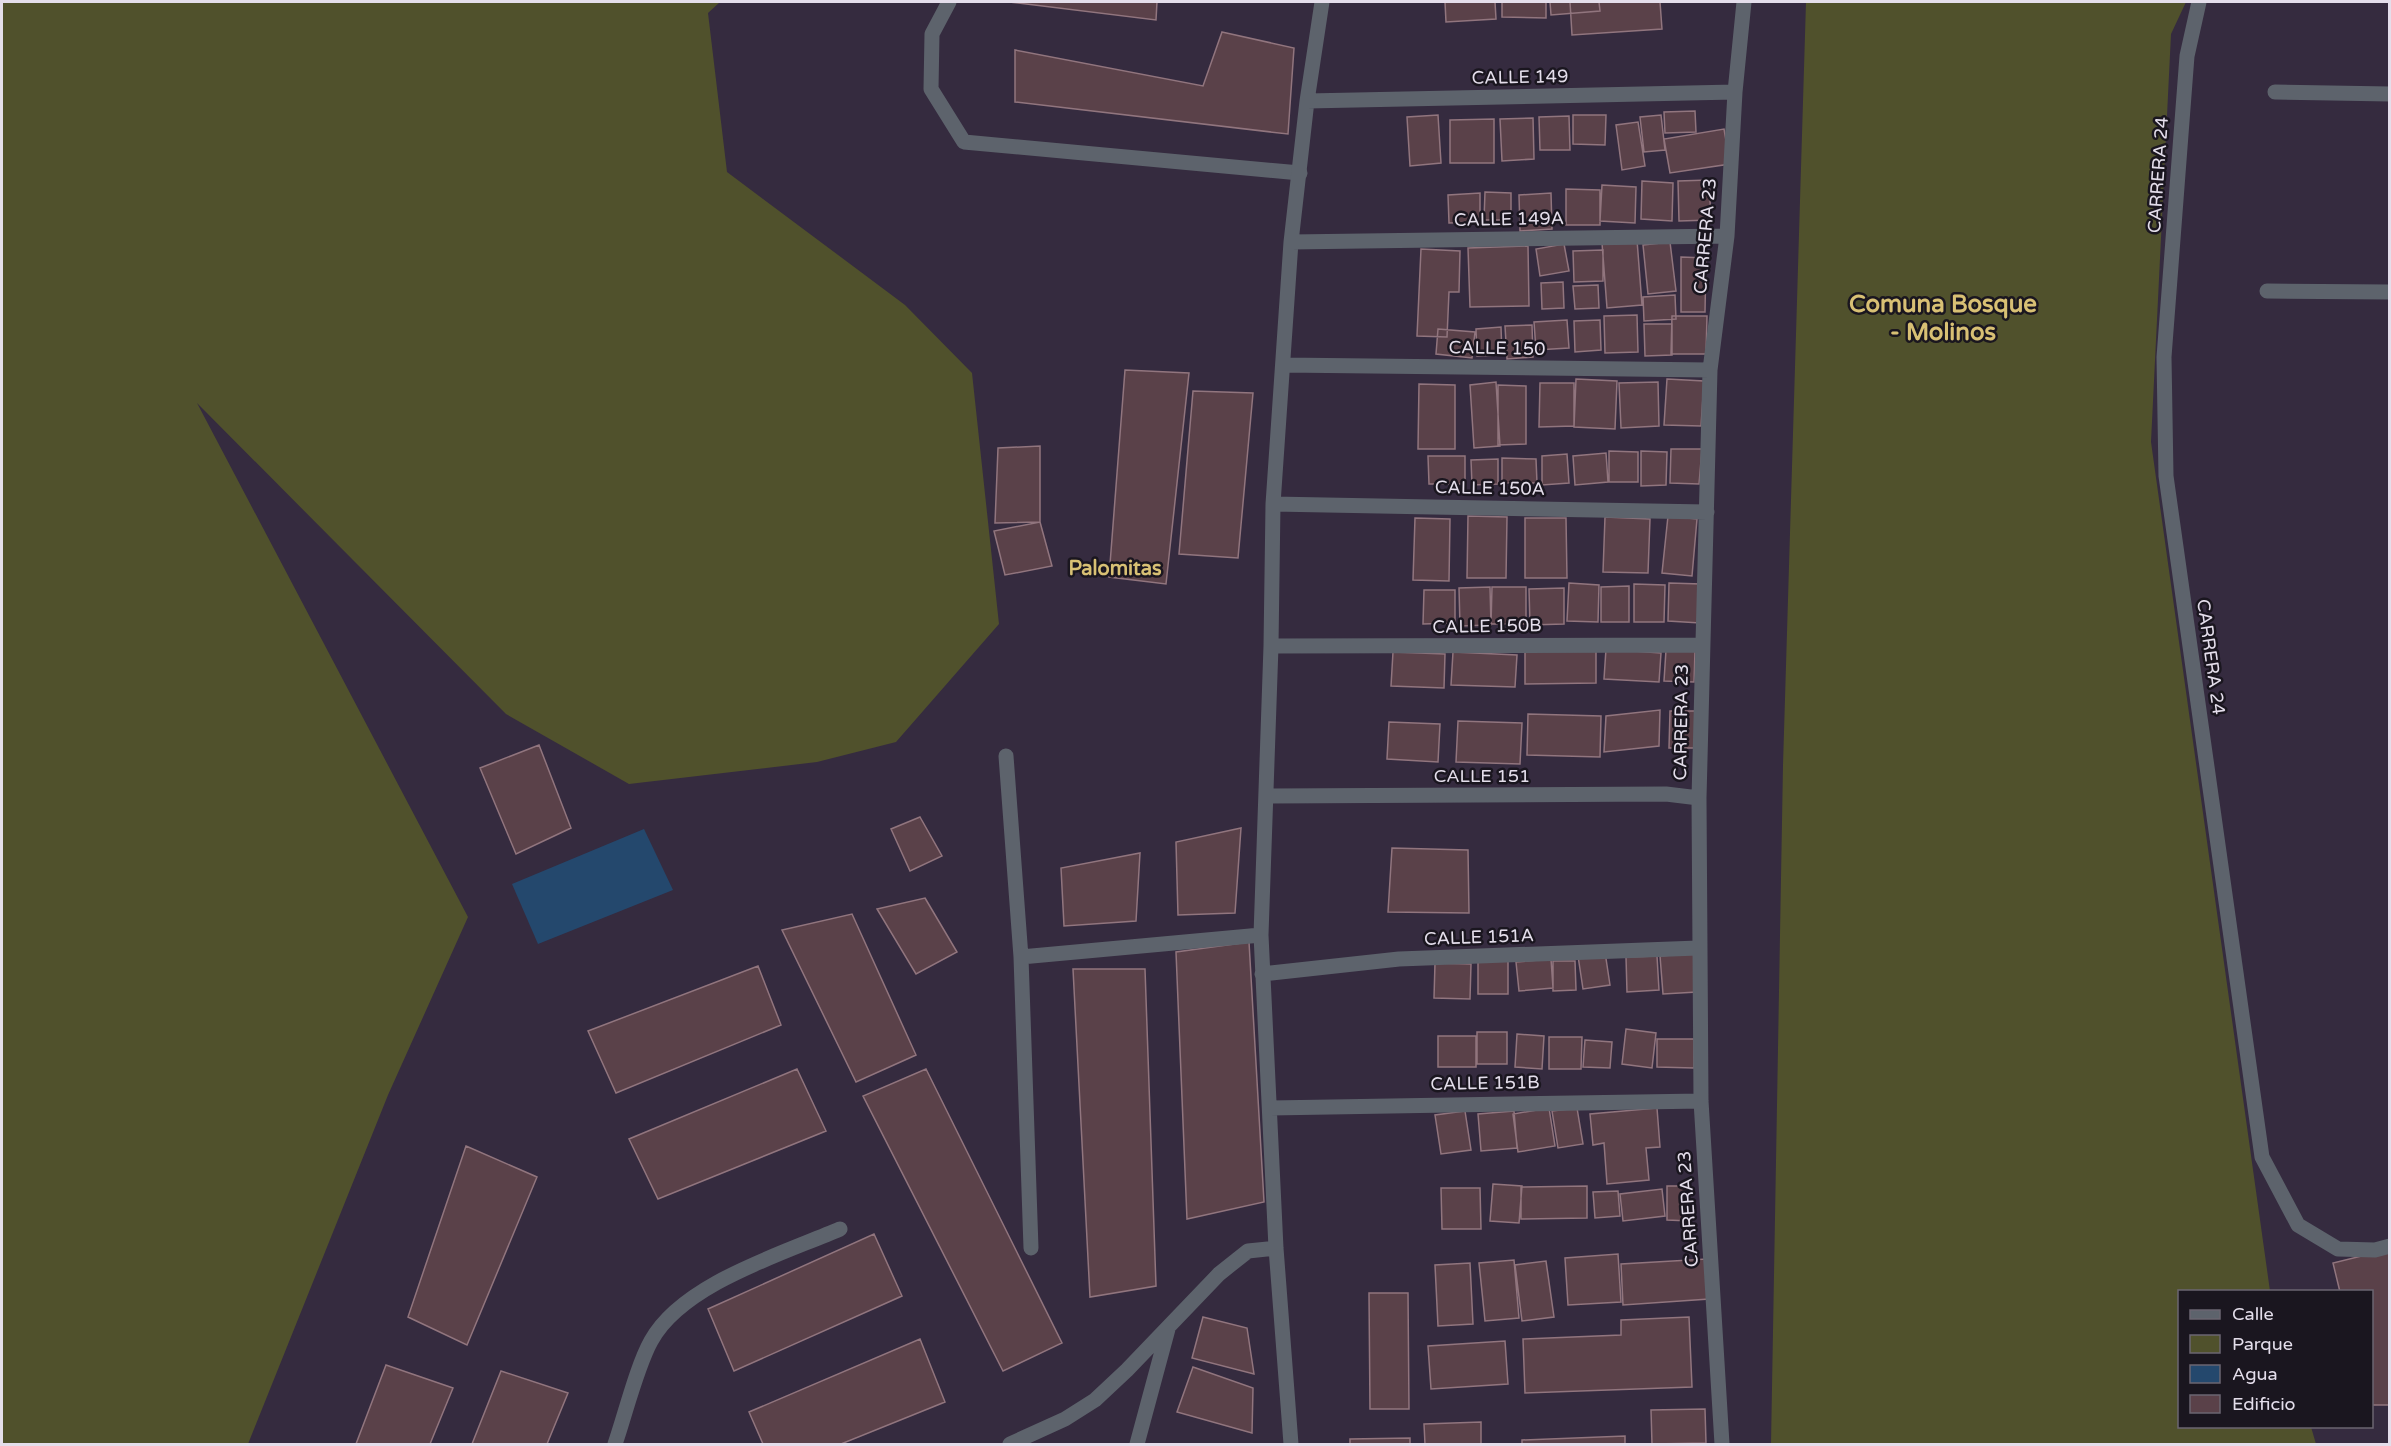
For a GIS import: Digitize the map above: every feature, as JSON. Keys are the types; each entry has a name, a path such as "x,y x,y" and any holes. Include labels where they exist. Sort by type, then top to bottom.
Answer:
{"street":[{"path":"949,2 932,34 931,89 964,142 1300,173"},
{"path":"1291,1444 1276,1248 1261,935 1271,646 1273,504 1291,242 1307,101 1322,2"},
{"name":"CARRERA 23","path":"1722,1444 1701,1101 1698,948 1699,798 1710,370 1727,236 1734,92 1744,2"},
{"name":"CARRERA 24","path":"2199,2 2187,56 2164,357 2166,476 2262,1157 2298,1225 2338,1249 2382,1248"},
{"name":"CALLE 149","path":"1307,101 1734,92"},
{"path":"2275,92 2390,94"},
{"name":"CALLE 149A","path":"1291,242 1727,236"},
{"path":"2267,291 2390,292"},
{"name":"CALLE 150","path":"1283,364 1710,370"},
{"name":"CALLE 150A","path":"1273,504 1707,512"},
{"name":"CALLE 150B","path":"1271,646 1702,645"},
{"path":"1006,756 1021,957 1031,1248"},
{"name":"CALLE 151","path":"1266,796 1666,794 1699,798"},
{"path":"1021,957 1261,935"},
{"name":"CALLE 151A","path":"1262,974 1399,959 1698,948"},
{"name":"CALLE 151B","path":"1270,1108 1701,1101"},
{"path":"615,1444 650,1342 669,1314 701,1290 840,1229"},
{"path":"1010,1444 1065,1419 1095,1400 1219,1274 1248,1251 1276,1248"},
{"path":"1137,1444 1169,1326"}],"green space":[{"path":"2,2 720,2 708,13 727,172 905,305 972,373 999,624 896,742 817,762 629,784 506,714 197,403 468,917 388,1095 248,1444 2,1444"},
{"path":"1806,2 2186,2 2171,34 2151,442 2270,1290 2178,1290 2178,1428 2311,1428 2316,1444 1771,1444 1783,765"}],"water":[{"path":"644,829 673,890 538,944 512,884"}],"building":[{"path":"1009,2 1157,2 1156,20"},
{"path":"1445,2 1495,2 1496,19 1446,22"},
{"path":"1502,2 1546,2 1546,18 1502,17"},
{"path":"1550,2 1599,2 1600,11 1551,15"},
{"path":"1570,2 1660,2 1662,29 1572,35"},
{"path":"1222,32 1294,48 1288,134 1015,102 1015,50 1203,86"},
{"path":"1695,111 1696,132 1665,133 1664,112"},
{"path":"1438,115 1441,163 1410,166 1407,117"},
{"path":"1573,115 1606,115 1605,145 1573,144"},
{"path":"1661,115 1665,150 1644,152 1640,117"},
{"path":"1569,116 1570,150 1540,150 1539,117"},
{"path":"1533,118 1534,159 1502,161 1500,119"},
{"path":"1494,119 1494,163 1450,163 1450,120"},
{"path":"1638,122 1645,166 1622,170 1616,125"},
{"path":"1724,129 1730,164 1670,173 1664,139"},
{"path":"1709,180 1711,220 1679,221 1678,181"},
{"path":"1642,181 1673,183 1672,221 1641,219"},
{"path":"1602,185 1636,187 1635,223 1600,221"},
{"path":"1566,189 1600,190 1600,225 1566,225"},
{"path":"1485,192 1511,193 1511,220 1484,220"},
{"path":"1480,193 1480,222 1449,223 1448,195"},
{"path":"1551,193 1552,229 1520,231 1519,195"},
{"path":"1637,240 1642,305 1607,308 1602,243"},
{"path":"1670,242 1676,291 1648,294 1643,245"},
{"path":"1564,244 1569,271 1540,276 1536,249"},
{"path":"1528,246 1529,306 1470,307 1468,248"},
{"path":"1421,249 1460,251 1459,292 1449,292 1447,337 1417,336"},
{"path":"1603,250 1603,281 1574,282 1573,251"},
{"path":"1681,257 1706,258 1705,312 1681,312"},
{"path":"1563,282 1564,308 1542,309 1541,283"},
{"path":"1598,285 1599,308 1575,309 1573,286"},
{"path":"1675,295 1676,319 1644,321 1643,297"},
{"path":"1637,315 1638,352 1605,353 1604,316"},
{"path":"1672,316 1707,316 1706,354 1671,354"},
{"path":"1567,320 1569,348 1536,350 1534,322"},
{"path":"1600,320 1601,350 1575,352 1574,321"},
{"path":"1644,324 1672,324 1672,355 1645,356"},
{"path":"1532,325 1533,357 1507,359 1505,326"},
{"path":"1501,327 1502,355 1477,356 1476,329"},
{"path":"1438,329 1475,332 1472,358 1436,354"},
{"path":"1125,370 1189,373 1166,584 1109,577"},
{"path":"1576,379 1617,381 1615,429 1574,427"},
{"path":"1667,379 1704,381 1701,426 1664,425"},
{"path":"1496,382 1500,446 1474,448 1470,385"},
{"path":"1658,382 1659,426 1621,428 1619,383"},
{"path":"1540,383 1574,383 1574,426 1539,427"},
{"path":"1419,384 1455,385 1455,449 1418,449"},
{"path":"1498,385 1526,386 1526,444 1498,445"},
{"path":"1193,391 1253,393 1238,558 1179,554"},
{"path":"1040,446 1040,522 995,523 998,448"},
{"path":"1671,449 1702,449 1699,484 1670,483"},
{"path":"1609,451 1638,452 1638,482 1609,482"},
{"path":"1641,451 1667,452 1666,485 1641,486"},
{"path":"1606,453 1608,482 1575,485 1573,456"},
{"path":"1567,454 1569,483 1542,485 1542,456"},
{"path":"1428,456 1465,456 1465,484 1429,484"},
{"path":"1502,458 1536,459 1537,483 1502,483"},
{"path":"1498,459 1498,484 1472,485 1471,460"},
{"path":"1468,516 1507,517 1506,578 1467,578"},
{"path":"1668,516 1697,519 1692,576 1662,573"},
{"path":"1605,517 1650,519 1648,573 1603,572"},
{"path":"1415,518 1450,519 1449,581 1413,580"},
{"path":"1525,518 1566,518 1567,578 1525,578"},
{"path":"1040,522 1052,566 1005,575 994,531"},
{"path":"1569,583 1599,585 1598,622 1567,621"},
{"path":"1669,583 1701,584 1700,623 1668,621"},
{"path":"1634,584 1665,585 1664,622 1634,622"},
{"path":"1629,586 1629,622 1601,622 1601,587"},
{"path":"1490,587 1491,625 1460,626 1459,588"},
{"path":"1492,587 1526,587 1526,624 1491,624"},
{"path":"1564,588 1564,624 1530,625 1529,589"},
{"path":"1424,590 1455,590 1455,623 1423,624"},
{"path":"1606,649 1661,653 1659,682 1604,679"},
{"path":"1525,650 1596,650 1596,683 1525,684"},
{"path":"1666,650 1695,651 1694,682 1664,681"},
{"path":"1393,652 1445,654 1444,688 1391,686"},
{"path":"1453,652 1517,655 1515,687 1451,685"},
{"path":"1660,710 1659,746 1604,752 1606,716"},
{"path":"1670,711 1696,711 1696,748 1669,748"},
{"path":"1528,714 1601,716 1600,757 1527,755"},
{"path":"1458,721 1522,723 1520,764 1456,762"},
{"path":"1389,722 1440,724 1438,762 1387,759"},
{"path":"539,745 571,828 516,854 480,768"},
{"path":"920,817 942,856 910,871 891,829"},
{"path":"1241,828 1235,913 1178,915 1176,842"},
{"path":"1392,848 1468,850 1469,913 1388,912"},
{"path":"1140,853 1136,921 1064,926 1061,868"},
{"path":"925,898 957,952 916,974 877,909"},
{"path":"852,914 916,1055 856,1082 782,930"},
{"path":"1249,942 1264,1202 1187,1219 1176,952"},
{"path":"1605,952 1610,985 1583,989 1578,956"},
{"path":"1694,953 1697,992 1663,994 1660,956"},
{"path":"1657,956 1659,990 1627,992 1626,957"},
{"path":"1478,959 1508,960 1508,994 1478,994"},
{"path":"1551,959 1553,988 1519,991 1516,962"},
{"path":"1553,961 1575,961 1576,990 1553,991"},
{"path":"1435,963 1471,964 1470,999 1434,998"},
{"path":"758,966 781,1025 616,1093 588,1031"},
{"path":"1073,969 1145,969 1156,1286 1090,1297"},
{"path":"1626,1029 1656,1033 1652,1068 1622,1064"},
{"path":"1477,1032 1507,1032 1507,1064 1477,1064"},
{"path":"1517,1034 1544,1036 1542,1069 1515,1067"},
{"path":"1438,1036 1476,1036 1476,1067 1438,1067"},
{"path":"1549,1037 1582,1037 1581,1069 1549,1069"},
{"path":"1657,1039 1694,1039 1694,1068 1657,1067"},
{"path":"1585,1040 1612,1042 1610,1068 1583,1067"},
{"path":"797,1069 826,1131 658,1199 629,1139"},
{"path":"926,1069 1062,1343 1003,1371 863,1096"},
{"path":"1549,1108 1555,1146 1518,1152 1513,1114"},
{"path":"1577,1108 1583,1144 1558,1148 1552,1111"},
{"path":"1657,1108 1660,1147 1646,1148 1649,1180 1607,1184 1604,1143 1593,1145 1590,1114"},
{"path":"1465,1111 1471,1150 1441,1154 1435,1115"},
{"path":"1514,1111 1517,1148 1481,1151 1478,1114"},
{"path":"466,1146 537,1177 467,1345 408,1317"},
{"path":"1493,1184 1522,1186 1519,1223 1490,1221"},
{"path":"1587,1186 1587,1218 1521,1219 1521,1187"},
{"path":"1667,1186 1690,1186 1690,1221 1667,1220"},
{"path":"1441,1188 1480,1188 1481,1229 1442,1229"},
{"path":"1662,1189 1665,1216 1623,1221 1620,1194"},
{"path":"1618,1191 1620,1216 1595,1218 1593,1192"},
{"path":"874,1234 902,1296 734,1371 708,1309"},
{"path":"2390,1249 2390,1405 2373,1405 2373,1290 2340,1290 2333,1263"},
{"path":"1618,1254 1621,1302 1568,1305 1565,1258"},
{"path":"1707,1259 1709,1299 1623,1305 1621,1264"},
{"path":"1514,1260 1519,1318 1485,1321 1479,1263"},
{"path":"1546,1261 1554,1317 1522,1321 1515,1265"},
{"path":"1470,1263 1473,1324 1438,1326 1435,1265"},
{"path":"1369,1293 1408,1293 1409,1409 1370,1409"},
{"path":"1203,1317 1247,1328 1254,1374 1192,1358"},
{"path":"1689,1317 1692,1387 1525,1393 1523,1339 1621,1335 1621,1320"},
{"path":"920,1339 945,1402 841,1444 763,1444 749,1412"},
{"path":"1505,1341 1508,1384 1431,1389 1428,1346"},
{"path":"386,1365 453,1388 430,1444 356,1444"},
{"path":"1193,1367 1253,1388 1252,1433 1177,1412"},
{"path":"501,1371 568,1393 547,1444 472,1444"},
{"path":"1705,1409 1706,1443 1652,1444 1651,1410"},
{"path":"1481,1422 1481,1444 1425,1444 1424,1424"},
{"path":"1625,1436 1625,1444 1522,1444 1522,1440"},
{"path":"1410,1438 1410,1444 1350,1444 1350,1439"}],"district":[{"name":"Comuna Bosque - Molinos","path":"1943,318"},
{"name":"Palomitas","path":"1115,568"}]}
